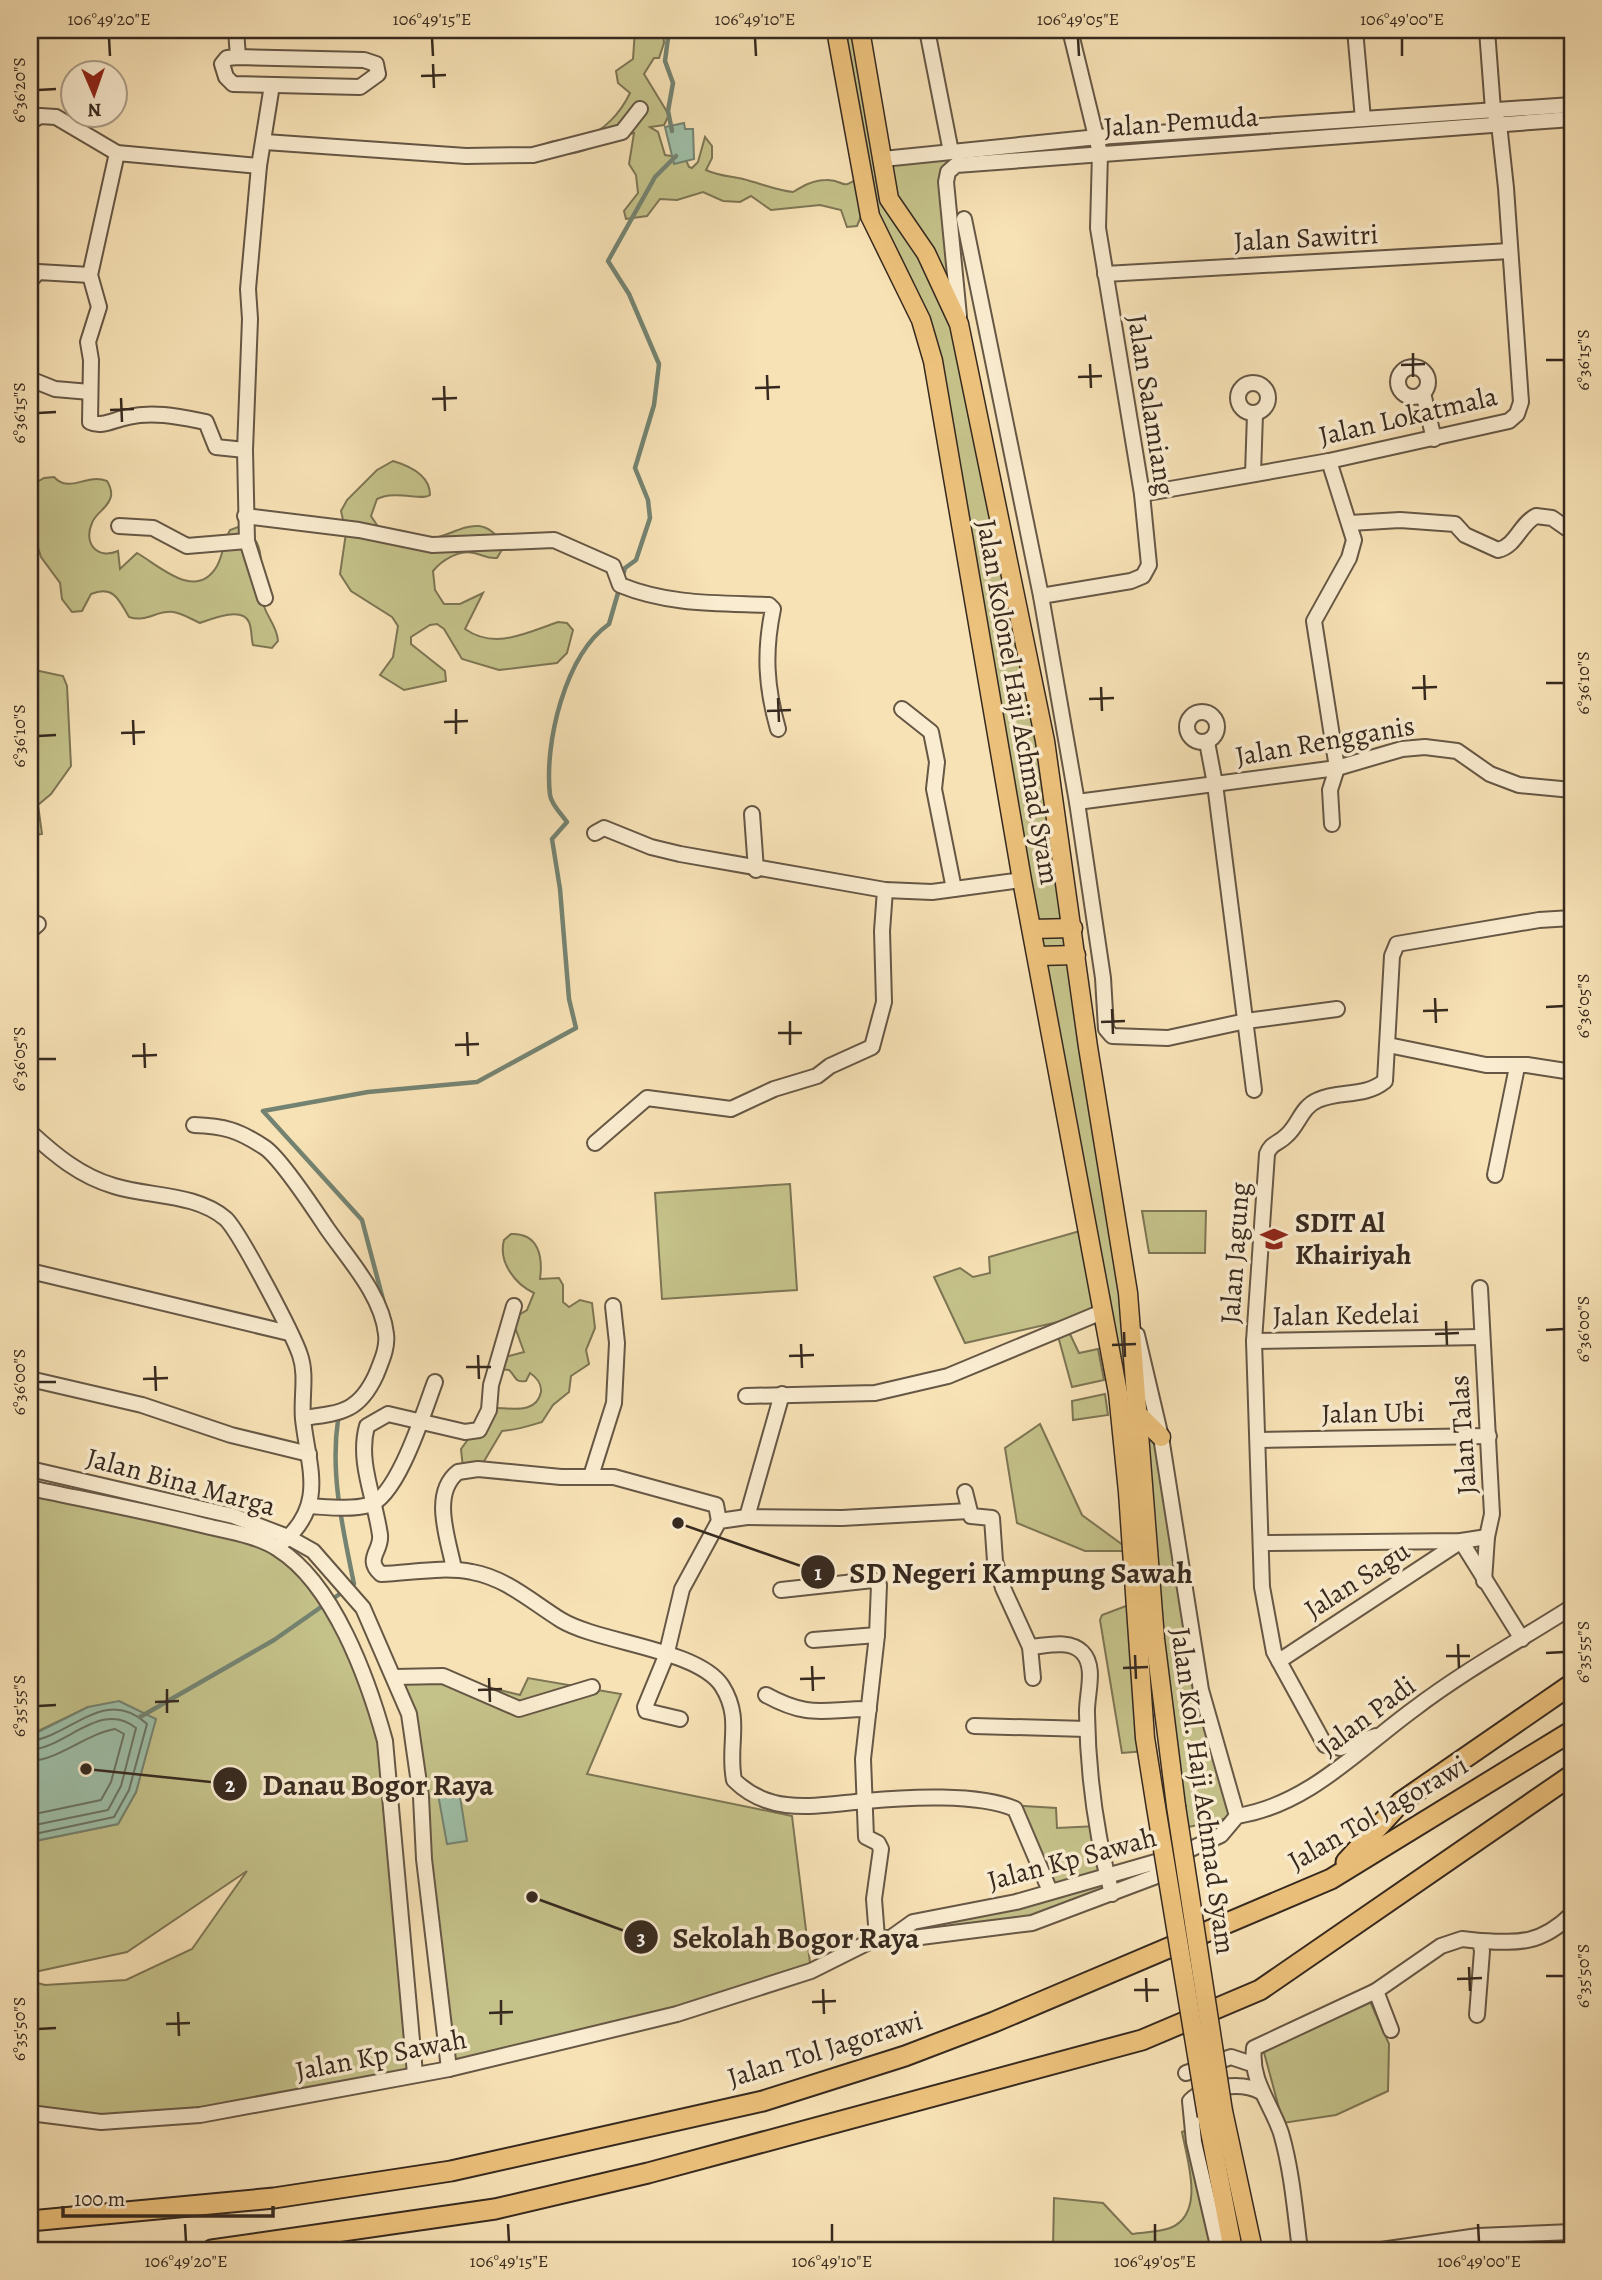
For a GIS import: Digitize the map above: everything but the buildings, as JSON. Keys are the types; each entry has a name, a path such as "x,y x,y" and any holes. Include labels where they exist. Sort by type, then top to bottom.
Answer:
{"highway":[{"path":"1331,1879 1401,1802 1572,1684"},
{"name":"Jalan Tol Jagorawi","path":"30,2221 274,2198 425,2175 763,2101 905,2056 994,2022 1331,1879 1572,1731"},
{"path":"212,2250 495,2208 648,2174 1142,2040 1260,1990 1572,1775"}],"main road":[{"name":"Jalan Kolonel Haji Achmad Syam","path":"836,30 870,216 921,320 933,361 1022,880 1118,1393"},
{"name":"Jalan Kolonel Haji Achmad Syam","path":"860,30 889,199 926,253 959,324 1045,741 1128,1293"},
{"path":"1032,929 1073,928"},
{"path":"1038,956 1076,956"},
{"name":"Jalan Kol. Haji Achmad Syam","path":"1128,1293 1155,1639 1233,2250"},
{"path":"1118,1393 1161,1437"},
{"name":"Jalan Kol. Haji Achmad Syam","path":"1118,1393 1128,1492 1144,1725 1156,1807 1215,2113 1253,2250"}],"street":[{"path":"236,30 238,57"},
{"path":"927,30 951,152"},
{"name":"Jalan Salamiang","path":"1041,596 1131,582 1143,576 1149,565 1142,494 1098,228 1098,137 1070,30"},
{"path":"1355,30 1363,119"},
{"name":"Jalan Lokatmala","path":"1142,494 1329,461 1434,439 1509,421 1517,414 1521,402 1510,251 1487,30"},
{"path":"238,57 364,60 373,62 378,68 378,74 360,87 228,82 221,68 223,60 238,57"},
{"path":"265,598 247,541 245,450 248,289 259,166 265,142 272,85"},
{"name":"Jalan Pemuda","path":"959,324 946,182 948,172 956,165 1496,117 1572,105"},
{"path":"265,142 466,156 533,155 622,132 640,109"},
{"path":"30,122 40,116 56,117 117,153 259,166"},
{"name":"Jalan Pemuda","path":"883,159 1098,137 1363,119 1572,119"},
{"path":"117,153 90,275 99,307 88,342 89,421 93,425 138,415 174,416 206,422 216,447 245,450"},
{"path":"964,219 1041,596 1077,802 1103,978 1107,1029 1112,1036 1168,1038 1246,1021 1337,1009"},
{"name":"Jalan Sawitri","path":"1105,274 1510,251"},
{"path":"30,281 38,272 90,275"},
{"path":"30,379 55,389 90,392"},
{"path":"1423,393 1434,439"},
{"path":"1253,474 1255,414"},
{"path":"1329,461 1354,540 1349,558 1314,621 1336,768 1330,790 1332,824"},
{"path":"245,516 359,530 432,545 554,540 613,566 620,585 641,594 690,604 772,607 765,659 768,694 778,729"},
{"path":"1350,523 1400,520 1455,524 1465,535 1498,551 1507,546 1524,524 1536,516 1552,518 1572,532"},
{"path":"120,526 153,528 187,546 247,541"},
{"path":"902,709 931,732 937,762 934,789 954,889"},
{"path":"1207,742 1215,784 1254,1090"},
{"name":"Jalan Rengganis","path":"1077,802 1336,768 1402,749 1447,748 1465,755 1503,781 1572,790"},
{"path":"752,814 756,870"},
{"path":"595,833 604,828 651,847 756,870 885,890 932,892 1022,880"},
{"path":"594,1143 647,1098 731,1109 774,1089 817,1076 872,1047 884,1002 882,931 885,890"},
{"name":"Jalan Jagung","path":"1381,1736 1366,1737 1340,1748 1325,1745 1279,1661 1268,1628 1261,1543 1254,1341 1265,1165 1269,1147 1286,1137 1308,1106 1317,1100 1355,1095 1385,1081 1392,956 1397,944 1539,919 1572,918"},
{"path":"1388,1045 1486,1065 1527,1065 1572,1072"},
{"path":"1495,1175 1517,1067"},
{"path":"194,1125 226,1126 267,1148 318,1214 378,1304 387,1335 384,1354 371,1386 358,1405 336,1413 303,1418"},
{"path":"30,1132 77,1170 114,1186 187,1202 226,1220 262,1279 302,1363 303,1418 314,1486 309,1506 288,1537 276,1547"},
{"path":"30,1270 289,1333"},
{"name":"Jalan Talas","path":"1480,1288 1492,1514 1487,1536 1484,1581"},
{"path":"1128,1293 1161,1437 1201,1690 1237,1816"},
{"path":"514,1306 491,1385 489,1410 479,1430 473,1433 388,1414 367,1426 362,1444 380,1539 372,1558 375,1569 381,1574 454,1569 495,1579 518,1590 560,1619 708,1671 722,1687 733,1708 734,1780 747,1793 774,1803 802,1808 863,1801 981,1801 1015,1809 1049,1891"},
{"path":"591,1476 614,1403 617,1343 612,1306"},
{"path":"746,1396 875,1393 948,1376 1102,1312"},
{"name":"Jalan Kedelai","path":"1254,1341 1481,1337"},
{"path":"30,1379 142,1405 231,1435 309,1454"},
{"path":"309,1506 372,1504 396,1476 435,1382"},
{"path":"747,1517 782,1394"},
{"path":"1141,1440 1148,1434 1161,1437"},
{"name":"Jalan Ubi","path":"1258,1440 1489,1436"},
{"name":"Jalan Bina Marga","path":"30,1469 233,1516 288,1537 313,1551 363,1608 409,1714 449,2069"},
{"path":"454,1569 444,1512 445,1488 458,1472 478,1469 614,1477 716,1505 719,1521 682,1589 666,1656 645,1707 646,1711 680,1719"},
{"name":"Jalan Bina Marga","path":"30,1488 227,1530 276,1547 299,1565 338,1614 375,1704 385,1741 415,2074"},
{"path":"965,1492 973,1517 992,1518 995,1561 1003,1588 1030,1647 1033,1678"},
{"path":"719,1521 747,1517 842,1518 970,1511"},
{"path":"1261,1543 1461,1541 1487,1536"},
{"path":"1461,1541 1522,1639"},
{"name":"Jalan Sagu","path":"1279,1661 1461,1541"},
{"path":"781,1590 873,1580 880,1591 863,1759 866,1837 878,1843 881,1849 874,1899 877,1938"},
{"name":"Jalan Padi","path":"1182,1853 1221,1835 1237,1816 1261,1812 1320,1783 1415,1708 1572,1607"},
{"path":"344,1629 369,1622"},
{"path":"813,1640 877,1635"},
{"path":"1030,1647 1065,1644 1075,1647 1085,1656 1090,1673 1087,1730 1098,1836 1112,1894"},
{"path":"395,1677 443,1676 519,1709 592,1687"},
{"path":"766,1695 789,1707 807,1712 869,1709"},
{"path":"974,1726 1087,1730"},
{"name":"Jalan Kp Sawah","path":"30,2113 101,2122 200,2115 449,2069 677,2014 767,1987 811,1971 877,1938 913,1938 1032,1923 1154,1877 1182,1853"},
{"name":"Jalan Kp Sawah","path":"892,1937 913,1922 1006,1905 1182,1853"},
{"path":"1300,2250 1290,2169 1280,2132 1261,2092 1252,2064 1254,2048 1376,1992 1441,1946 1462,1939 1520,1943 1538,1938 1557,1928 1572,1914"},
{"path":"1477,2015 1482,1951 1480,1941"},
{"path":"1376,1992 1391,2030"},
{"path":"1186,2073 1231,2057 1252,2064"},
{"path":"1219,2250 1194,2142 1190,2101 1196,2095 1226,2087 1252,2087 1261,2092"},
{"path":"1381,2250 1478,2236 1572,2232"}],"shaded area":[{"path":"635,30 663,30 664,43 659,58 654,58 644,74 669,115 664,125 650,127 658,132 665,155 685,158 692,168 698,162 705,137 712,146 712,158 706,170 793,192 821,180 846,184 862,175 836,30 860,30 883,159 1572,105 1572,119 948,172 959,324 1076,955 1192,1645 1237,1816 1180,1829 1118,1393 1102,1312 965,1343 934,1277 960,1268 973,1277 990,1273 989,1257 1087,1229 933,361 862,214 857,226 847,227 841,210 820,205 771,210 751,196 740,202 723,201 703,192 677,200 660,199 647,216 626,219 624,211 638,193 636,175 629,164 634,133 576,153 552,153 538,148 553,141 590,135 617,114 630,93 618,83 616,71 633,59"},
{"path":"393,461 423,477 430,495 392,495 377,499 371,516 379,528 403,531 424,540 471,526 488,529 496,535 504,546 497,558 469,552 452,556 433,571 435,590 444,604 460,604 483,593 465,629 488,638 511,638 558,622 567,623 573,630 567,653 557,663 499,670 462,659 444,629 437,624 430,625 411,637 411,644 445,671 446,681 404,690 380,675 393,657 398,626 392,617 351,591 340,574 346,533 341,511 347,500 377,470"},
{"path":"54,477 66,484 92,479 107,481 111,490 110,500 94,519 89,537 98,551 118,551 120,569 137,553 178,578 199,581 217,566 230,530 238,527 249,533 260,551 264,606 278,641 272,648 253,645 249,622 240,615 226,615 200,623 173,612 141,618 129,617 115,596 105,591 91,594 82,611 72,612 62,599 60,583 41,557 36,541 30,539 30,486 44,478"},
{"path":"30,669 63,676 67,686 71,766 51,794 38,805 42,834 30,836"},
{"path":"790,1184 797,1290 662,1299 655,1193"},
{"path":"1142,1211 1206,1211 1205,1253 1149,1253"},
{"path":"511,1234 520,1235 533,1242 540,1255 540,1279 559,1278 563,1285 563,1302 569,1307 580,1300 592,1303 595,1328 586,1350 589,1364 571,1376 569,1392 553,1405 542,1422 502,1431 483,1463 463,1468 461,1449 491,1408 521,1409 538,1400 541,1392 541,1386 530,1373 526,1381 522,1381 517,1380 509,1370 498,1369 501,1358 524,1352 512,1319 527,1310 534,1293 520,1284 506,1264 503,1256 504,1240"},
{"path":"1070,1334 1079,1353 1098,1349 1104,1380 1072,1387 1058,1336"},
{"path":"1105,1394 1108,1415 1073,1420 1072,1401"},
{"path":"1040,1424 1082,1515 1131,1551 1085,1551 1017,1523 1005,1448"},
{"path":"30,1487 276,1547 338,1613 375,1704 415,2074 200,2115 97,2121 30,2113 30,1981 45,1985 126,1980 192,1949 247,1871 127,1952 30,1973 30,1842 118,1824 136,1792 155,1719 88,1707 30,1735"},
{"path":"1134,1603 1145,1751 1122,1753 1100,1620 1102,1615"},
{"path":"443,1676 520,1695 528,1678 621,1694 587,1774 792,1816 811,1971 449,2069 423,1817 395,1677"},
{"path":"1007,1805 1056,1808 1057,1828 1097,1826 1107,1874 1178,1855 1154,1877 1032,1923 892,1937 913,1922 1049,1891"},
{"path":"1369,1999 1389,2044 1388,2091 1336,2115 1283,2123 1262,2045"},
{"path":"1192,2128 1219,2250 1030,2250 1053,2248 1054,2198 1103,2203 1132,2234 1170,2228 1181,2221 1188,2211 1191,2199 1190,2171 1182,2132"}],"water":[{"path":"684,123 685,129 693,129 694,159 674,164 665,127"},
{"path":"119,1701 156,1719 136,1792 118,1824 30,1842 30,1736 88,1707"},
{"path":"459,1790 467,1841 447,1844 438,1794"}],"waterway":[{"path":"669,30 665,61 673,83 668,111 672,131"},
{"path":"622,578 625,568 636,560 650,518 648,500 635,468 654,405 659,364 629,294 608,261 655,177 676,156"},
{"path":"385,1307 362,1220 263,1111 368,1092 477,1082 576,1028 569,999 560,889 552,839 567,822 554,806 550,795 551,751 554,726 569,678 580,656 609,624 620,586"},
{"path":"140,1717 274,1640 354,1584 337,1481 336,1440 338,1420 343,1416"}],"place":[{"name":"SDIT Al Khairiyah","path":"1274,1239"},
{"name":"SD Negeri Kampung Sawah","path":"678,1523"},
{"name":"Danau Bogor Raya","path":"86,1769"},
{"name":"Sekolah Bogor Raya","path":"532,1897"}]}
